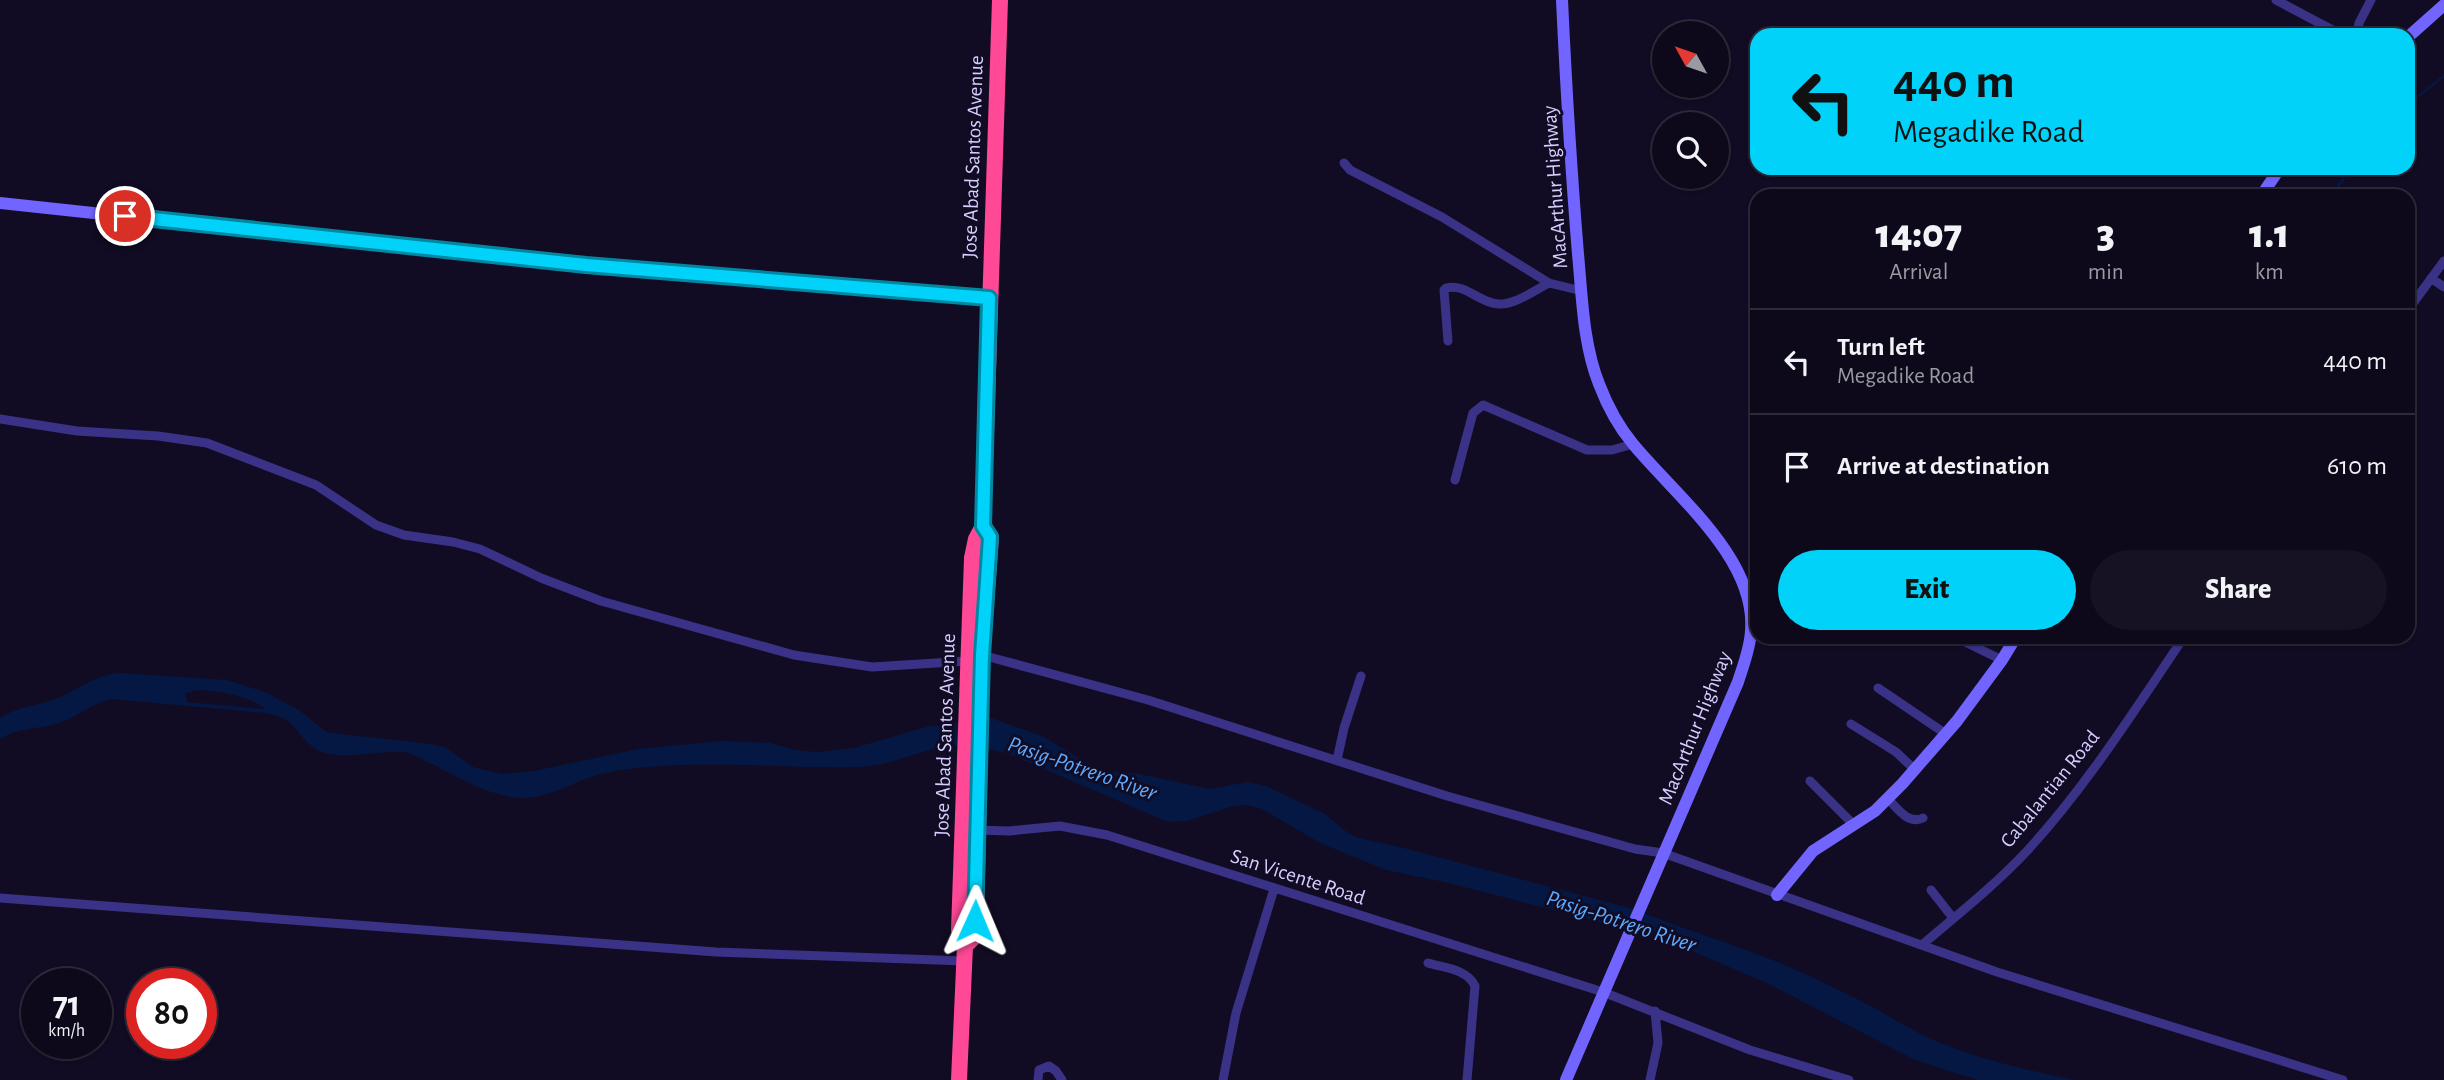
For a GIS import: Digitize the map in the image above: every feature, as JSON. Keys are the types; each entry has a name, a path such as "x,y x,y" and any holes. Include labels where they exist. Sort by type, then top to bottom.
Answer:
{"highway":[{"name":"Jose Abad Santos Avenue","path":"959,1080 965,954 975,936 972,825 975,663 972,558 975,539 983,526 1000,0"}],"main road":[{"name":"MacArthur Highway","path":"1562,0 1573,198 1590,351 1598,383 1610,410 1633,444 1727,551 1743,582 1750,607"},
{"path":"2415,31 2444,5"},
{"path":"0,203 586,265 989,298"},
{"name":"MacArthur Highway","path":"1566,1080 1738,682 1750,640"},
{"path":"1777,895 1813,851 1888,799 1946,734 2012,644"}],"street":[{"path":"2276,0 2329,28"},
{"path":"2358,28 2371,0"},
{"path":"1344,163 1350,170 1442,217 1549,283 1582,291"},
{"path":"2415,300 2444,261"},
{"path":"2431,278 2444,287"},
{"path":"1448,341 1446,288 1460,288 1500,304 1517,299 1549,283"},
{"path":"1455,480 1468,424 1473,413 1483,405 1587,450 1612,450 1633,444"},
{"path":"0,419 77,431 158,436 207,443 316,485 376,524 394,531 480,549 541,578 601,601 794,655 872,667 975,663 1149,700 1447,796 1662,856 1997,972 2343,1080"},
{"path":"1969,644 2002,660"},
{"name":"Cabalantian Road","path":"1922,945 1979,897 2024,854 2063,810 2124,727 2179,644"},
{"path":"1337,760 1361,676"},
{"path":"1878,688 1946,734"},
{"path":"1851,724 1896,752 1914,769"},
{"path":"1810,780 1854,825"},
{"path":"1888,799 1909,819 1917,821 1923,818"},
{"name":"San Vicente Road","path":"972,825 1009,831 1060,826 1107,835 1604,990 1750,1050 1849,1080"},
{"path":"1223,1080 1236,1013 1274,889"},
{"path":"1931,890 1953,918"},
{"path":"0,898 716,952 965,954"},
{"path":"1428,963 1465,974 1472,979 1475,986 1468,1080"},
{"path":"1650,1080 1658,1043 1655,1011"},
{"path":"1038,1080 1039,1070 1049,1066 1062,1080"}],"water":[{"name":"Pasig-Potrero River","path":"112,674 227,680 265,692 299,710 325,731 445,747 473,767 502,774 534,771 638,749 721,741 771,743 794,750 818,752 854,748 926,727 991,718 1042,736 1101,771 1135,773 1210,789 1247,782 1266,786 1325,814 1348,833 1359,838 1633,909 1803,973 1948,1046 2002,1063 2075,1080 1979,1080 1955,1073 1913,1059 1769,984 1680,946 1449,883 1386,870 1320,843 1260,808 1245,805 1230,807 1187,821 1168,822 1009,754 974,747 940,747 890,762 858,767 715,764 629,769 588,778 548,794 523,798 488,791 405,752 329,754 312,746 285,719 265,713 111,699 65,721 16,732 0,739 0,718 58,698","holes":["196,690 242,697 265,709 187,702 185,694"]}],"waterway":[{"path":"2415,99 2444,76"},
{"path":"2336,189 2346,175"}],"route":[{"path":"125,216 586,265 989,298 983,526 990,537 982,655 975,921"}]}
